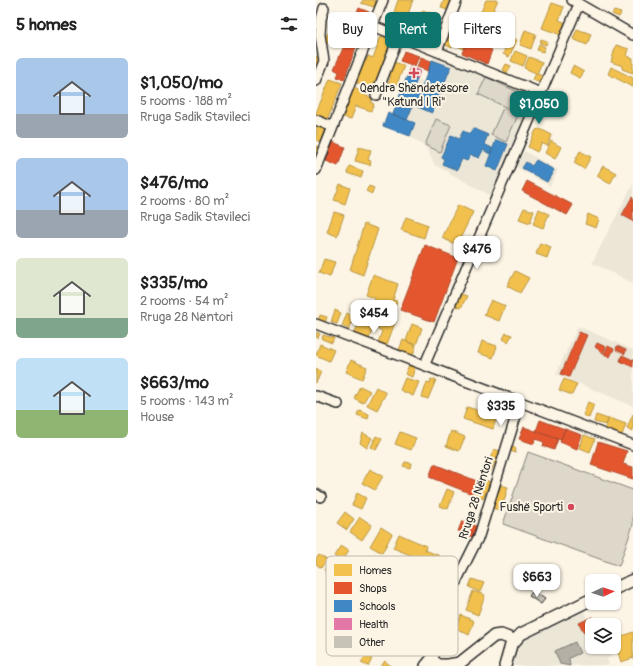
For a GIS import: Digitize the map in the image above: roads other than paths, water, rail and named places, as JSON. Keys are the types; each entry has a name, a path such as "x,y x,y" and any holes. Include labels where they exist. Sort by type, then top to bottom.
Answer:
{"main road":[{"path":"621,586 633,580"},
{"path":"505,666 514,640 525,631 585,602"},
{"path":"433,664 458,665 494,636 500,635 514,640"}],"street":[{"path":"377,16 383,0"},
{"path":"437,51 457,0"},
{"path":"425,364 541,93 576,2 633,35"},
{"path":"316,81 324,61 320,35 321,20 324,8"},
{"path":"316,170 364,48"},
{"path":"376,95 394,48"},
{"path":"429,48 541,93"},
{"path":"316,120 333,127"},
{"path":"316,324 425,364 520,403 633,445"},
{"path":"316,396 338,404"},
{"name":"Rruga 28 Nëntori","path":"458,578 479,536 520,403"}],"place":[{"name":"Qendra Shëndetësore \"Katund I Ri\"","path":"414,73"},
{"name":"Fushë Sporti","path":"571,507"}]}
